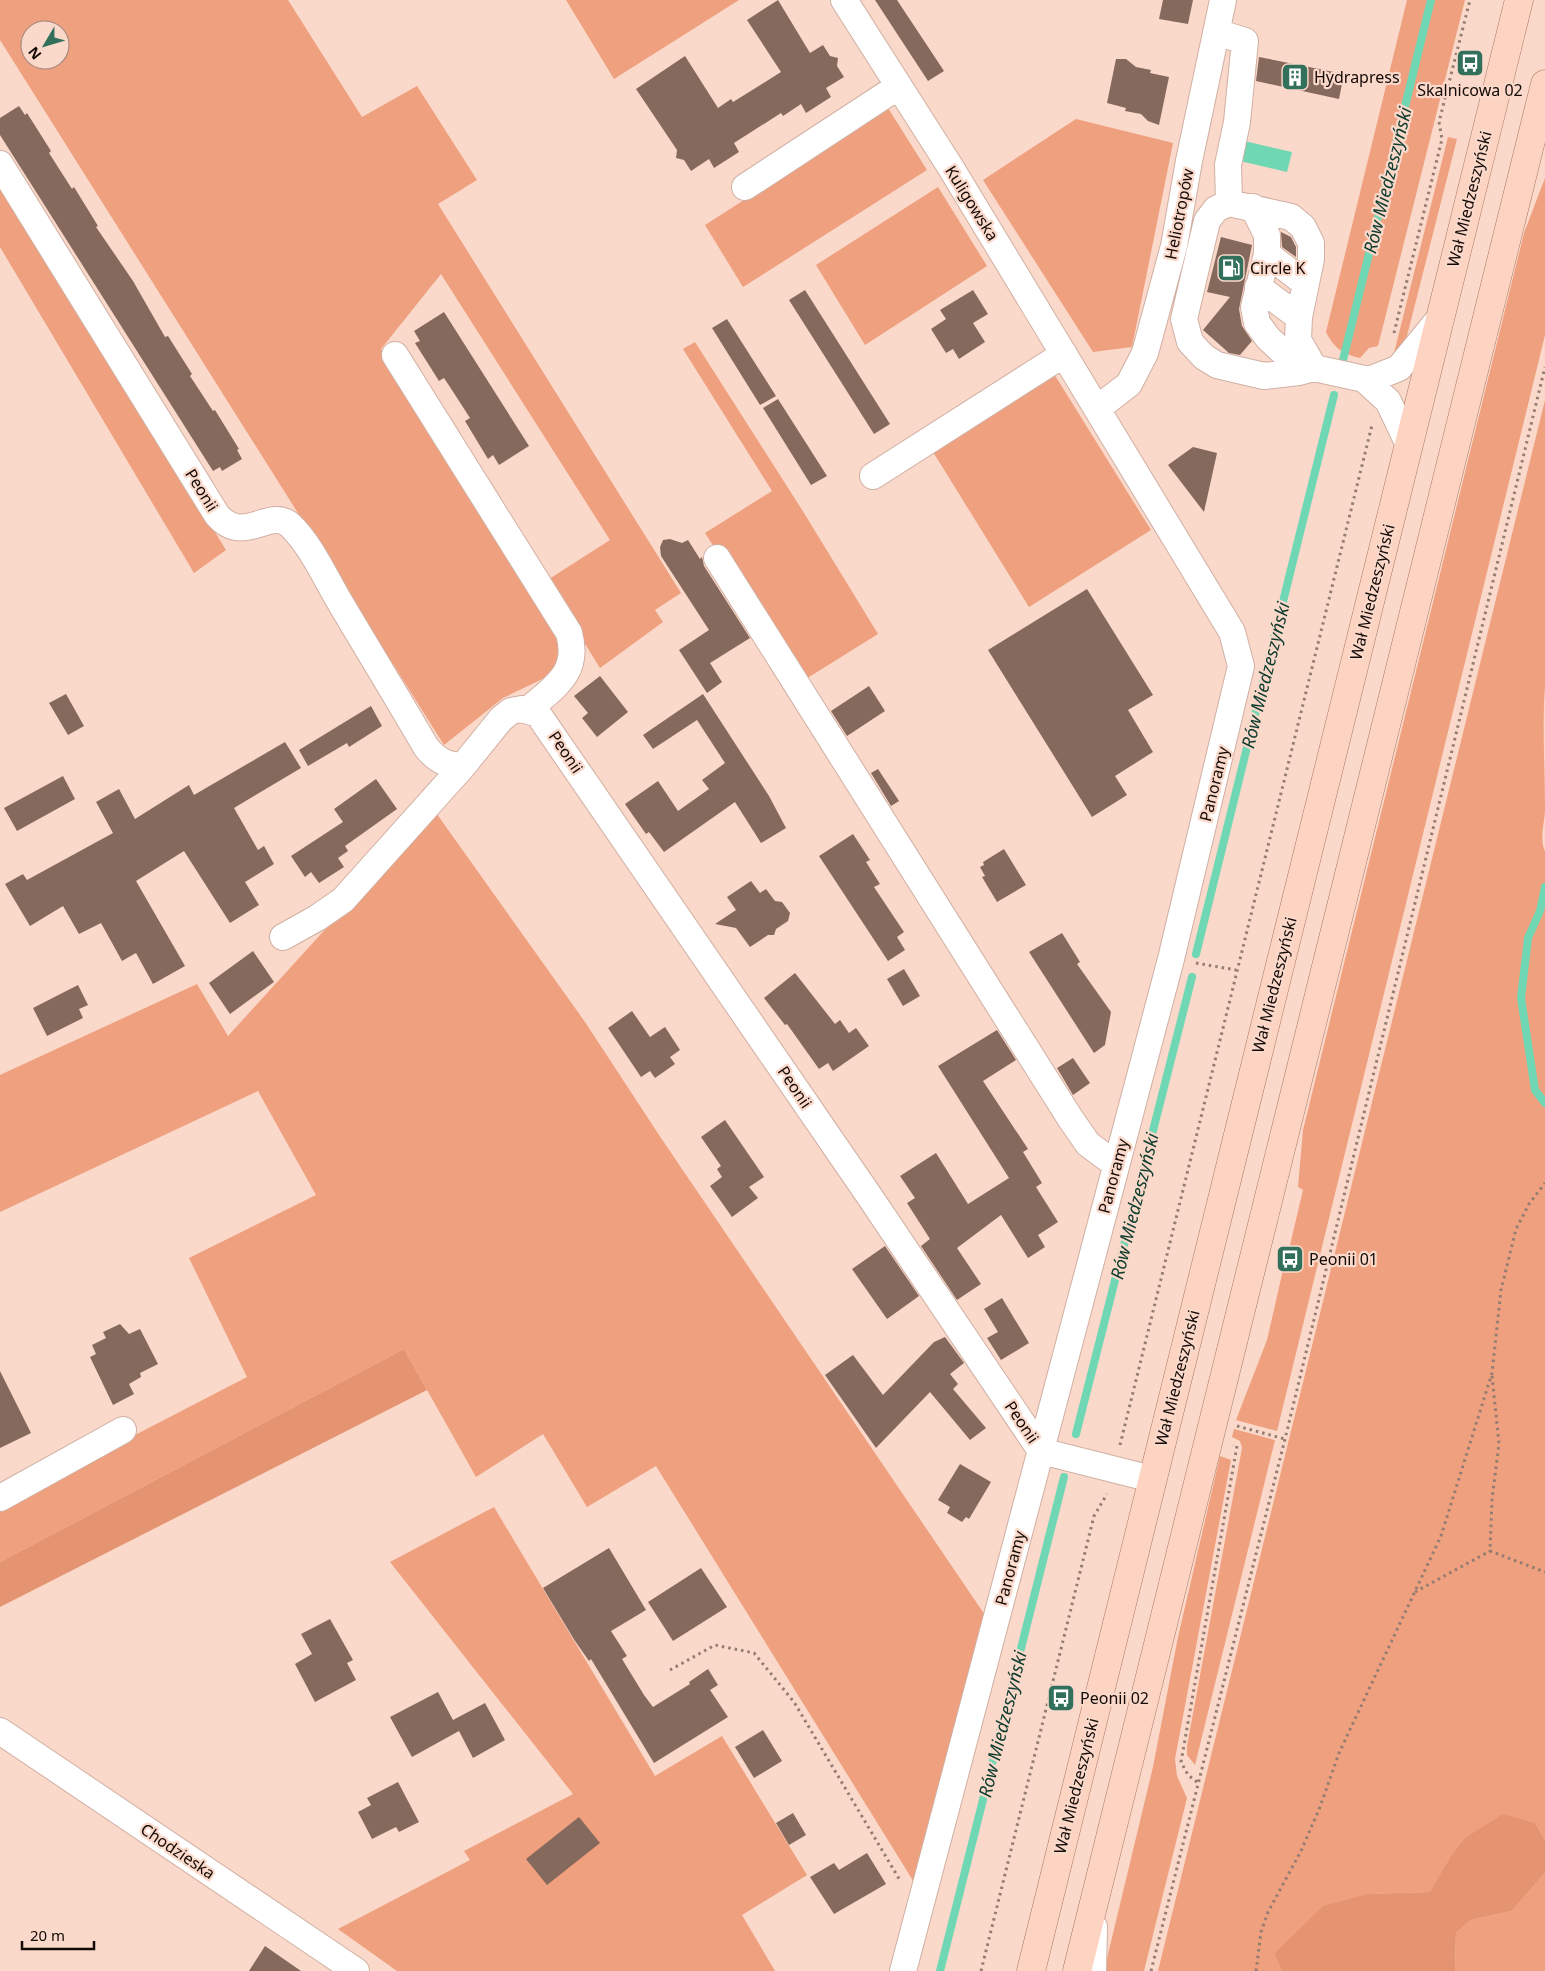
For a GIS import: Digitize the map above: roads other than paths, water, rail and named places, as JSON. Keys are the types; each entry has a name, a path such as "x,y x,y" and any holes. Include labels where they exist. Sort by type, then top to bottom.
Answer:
{"main road":[{"name":"Wał Miedzeszyński","path":"1030,1971 1519,0"},
{"path":"1077,1971 1545,84"}],"street":[{"name":"Kuligowska","path":"844,0 1098,408"},
{"name":"Heliotropów","path":"1098,408 1129,384 1145,353 1174,246 1189,161 1223,0"},
{"path":"1216,32 1245,41 1237,122 1228,165 1241,205 1267,235 1266,254 1254,307 1258,323 1268,338 1284,353 1314,368 1372,386 1388,402 1408,444"},
{"path":"745,187 899,86"},
{"name":"Peonii","path":"0,164 217,515 222,521 236,528 276,520 289,524 321,570 430,751 445,764 463,766"},
{"path":"1241,205 1291,217 1303,227 1311,242 1311,259 1299,316 1298,340 1314,368 1299,372 1264,376 1217,365 1204,358 1190,342 1184,319 1207,221 1216,209 1241,205"},
{"path":"1266,254 1306,284"},
{"path":"1258,287 1299,316"},
{"path":"1372,386 1399,368 1440,318"},
{"path":"873,476 1064,354"},
{"path":"283,937 317,918 343,900 463,766 501,719 511,711 528,710 558,684 571,665 572,646 569,633 395,355"},
{"name":"Panoramy","path":"903,1971 1171,958 1241,666 1232,632 1098,408"},
{"path":"717,558 1070,1118 1088,1144 1115,1164"},
{"name":"Peonii","path":"528,710 538,714 552,731 865,1188 1041,1451 1152,1479"},
{"path":"0,1498 123,1430"},
{"name":"Chodzieska","path":"0,1731 356,1971"},
{"path":"1093,1971 1095,1900"}],"waterway":[{"name":"Rów Miedzeszyński","path":"1343,360 1431,0"},
{"name":"Rów Miedzeszyński","path":"1196,954 1334,395"},
{"path":"1545,887 1540,911 1528,938 1521,998 1535,1090 1545,1103"},
{"name":"Rów Miedzeszyński","path":"1076,1434 1192,977"},
{"name":"Rów Miedzeszyński","path":"940,1971 1064,1477"}],"place":[{"name":"Skalnicowa 02","path":"1470,63"},
{"name":"Hydrapress","path":"1295,77"},
{"name":"Circle K","path":"1231,268"},
{"name":"Peonii 01","path":"1290,1259"},
{"name":"Peonii 02","path":"1061,1698"}]}
